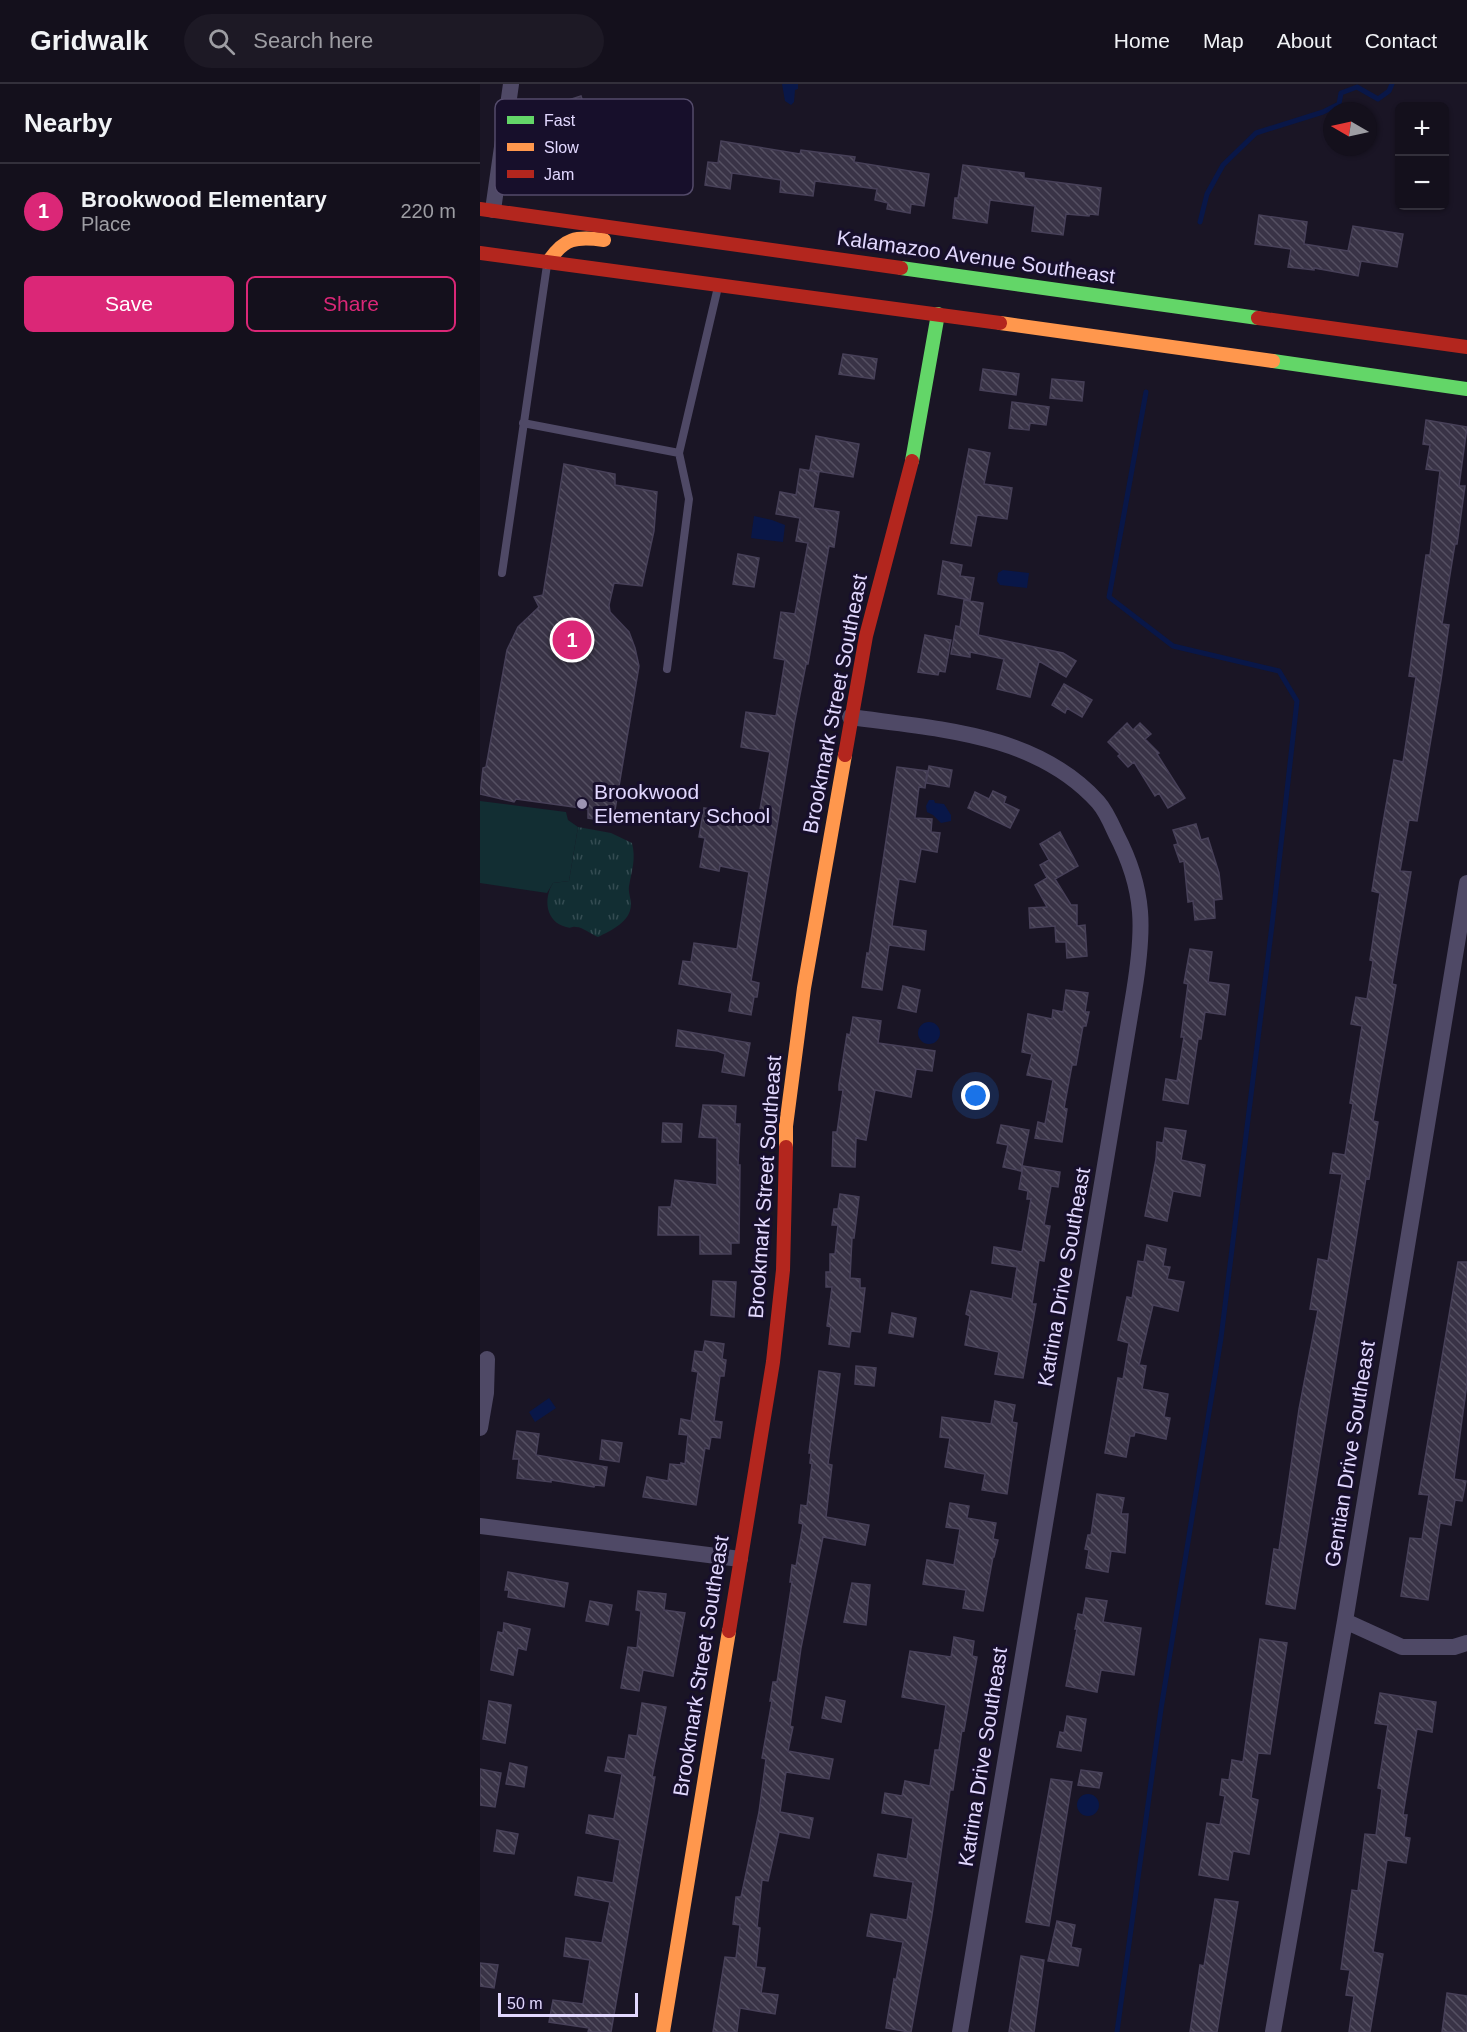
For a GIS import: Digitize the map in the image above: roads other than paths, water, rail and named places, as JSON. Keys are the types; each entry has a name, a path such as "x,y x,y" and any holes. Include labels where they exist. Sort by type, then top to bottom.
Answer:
{"main road":[{"path":"480,224 487,219 486,210"},
{"name":"Kalamazoo Avenue Southeast","path":"486,210 814,256 1195,322 1467,347"},
{"path":"548,262 559,246 574,238 784,264 814,256"},
{"path":"480,253 997,322 1467,389"},
{"name":"Brookmark Street Southeast","path":"663,2032 780,1304 783,1270 786,1126 795,1052 850,717 866,636 912,462 938,314"},
{"path":"997,322 1028,316 1173,337 1195,322"}],"street":[{"path":"508,99 511,84"},
{"path":"486,210 495,165"},
{"name":"Katrina Drive Southeast","path":"850,717 946,730 986,738 1028,752 1066,772 1099,803 1106,814 1128,857 1141,905 1141,948 1136,982 960,2032"},
{"name":"Gentian Drive Southeast","path":"1273,2032 1346,1621 1467,883"},
{"path":"480,1428 486,1393 488,1359"},
{"path":"480,1526 740,1559"},
{"path":"1346,1621 1402,1647 1454,1647 1467,1643"}],"lane":[{"path":"502,573 548,262"},
{"path":"667,669 689,500 678,453 718,285"},
{"path":"523,423 678,453"}],"waterway":[{"path":"1200,222 1207,194 1223,165 1256,133 1323,112 1339,104 1341,93 1357,87 1378,99 1389,91 1392,84"},
{"path":"1117,2032 1161,1709 1221,1338 1297,701 1279,671 1173,646 1109,597 1146,392"}],"place":[{"name":"Brookwood Elementary","path":"572,640"},
{"name":"Brookwood Elementary School","path":"582,804"}]}
